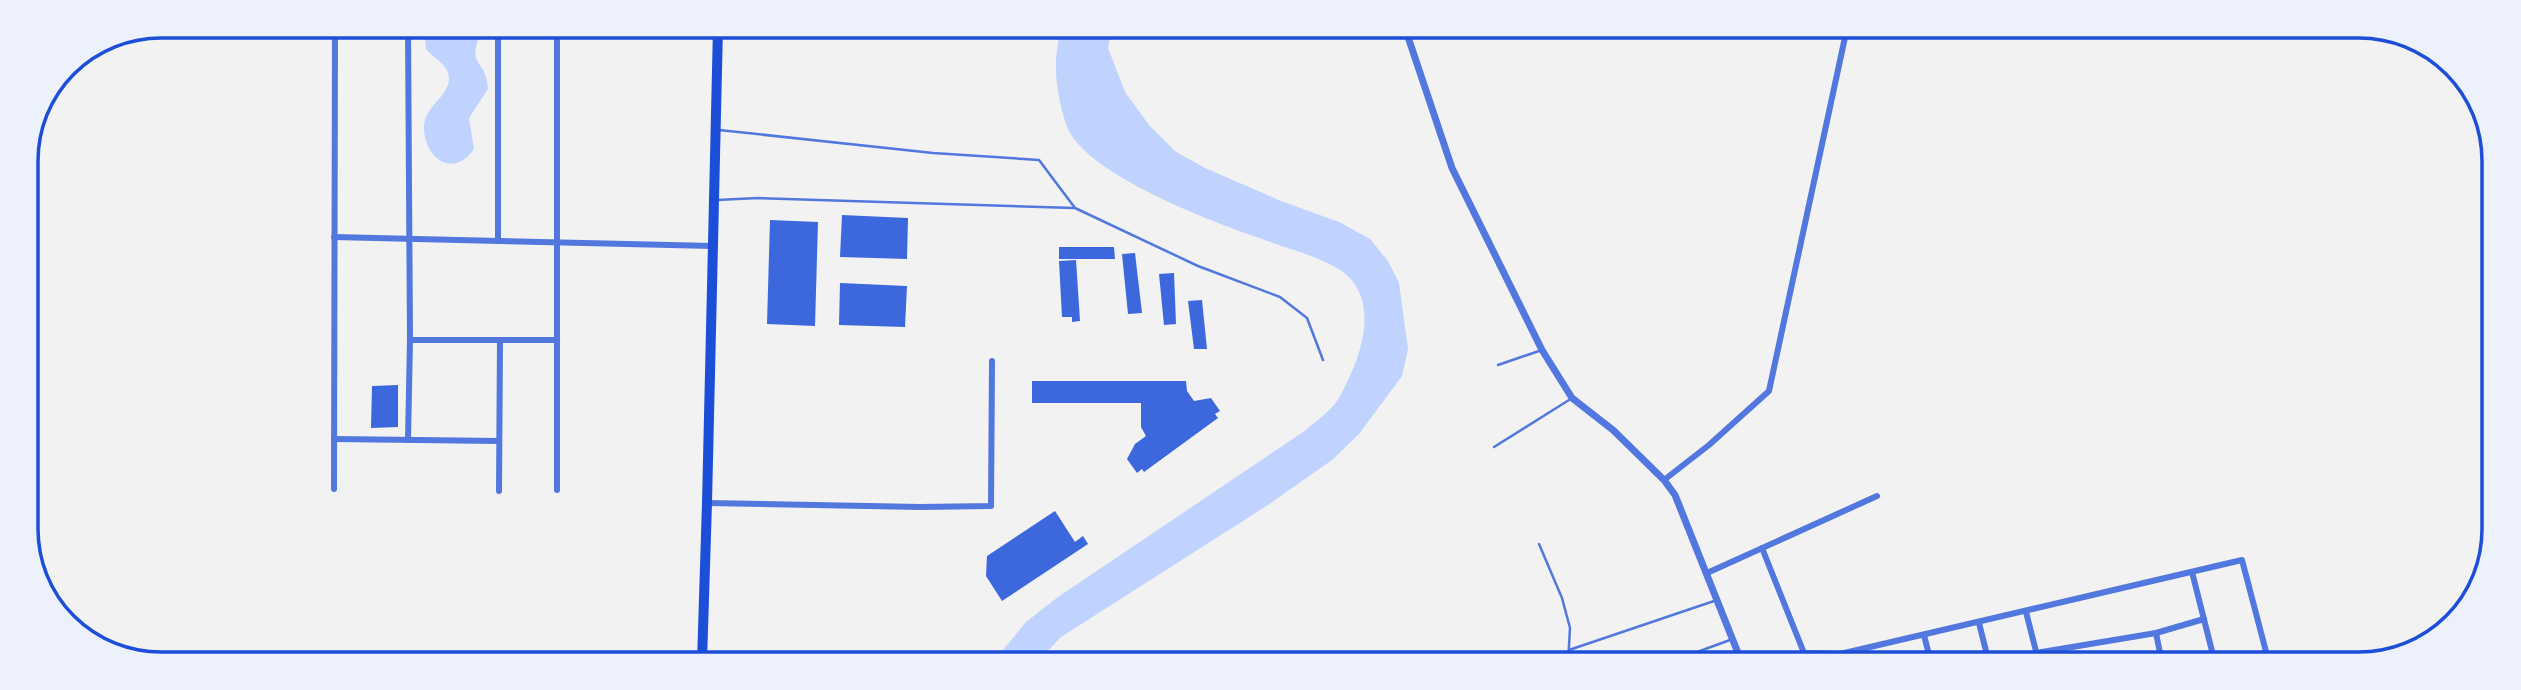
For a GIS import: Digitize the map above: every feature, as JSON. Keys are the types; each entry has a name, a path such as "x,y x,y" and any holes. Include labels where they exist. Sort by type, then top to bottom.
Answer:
{"main road":[{"path":"702,652 718,38"}],"street":[{"path":"334,489 335,38"},
{"path":"408,38 408,440"},
{"path":"498,38 498,241"},
{"path":"557,38 557,490"},
{"path":"1408,38 1452,168 1542,350 1572,398 1613,430 1664,480 1675,495 1737,651"},
{"path":"1664,480 1709,445 1769,391 1845,38"},
{"path":"334,237 713,246"},
{"path":"410,340 557,340"},
{"path":"499,491 500,340"},
{"path":"707,503 990,506 992,361"},
{"path":"334,439 499,441"},
{"path":"1707,573 1877,496"},
{"path":"1762,548 1803,651"},
{"path":"1852,651 2242,560 2266,651"},
{"path":"2192,572 2212,651"},
{"path":"2026,612 2036,651"},
{"path":"2047,651 2156,633 2204,619"},
{"path":"1979,623 1986,651"},
{"path":"2156,633 2160,651"},
{"path":"1924,635 1928,651"}],"lane":[{"path":"716,130 933,153 1039,160 1075,208"},
{"path":"714,200 758,198 1075,208 1198,266 1280,297 1307,317 1323,360"},
{"path":"1498,365 1542,350"},
{"path":"1494,447 1572,398"},
{"path":"1539,544 1562,598 1570,628 1569,650 1717,600"},
{"path":"1699,651 1732,639"}],"water":[{"path":"425,38 479,38 476,56 487,79 488,89 469,118 474,149 466,158 450,164 435,157 426,141 424,130 427,114 445,91 449,78 444,65 426,49"},
{"path":"1059,38 1110,38 1108,48 1125,92 1149,125 1176,152 1205,168 1281,201 1339,222 1370,239 1388,261 1399,283 1408,349 1402,376 1359,434 1332,460 1268,505 1061,637 1047,652 1002,652 1026,622 1058,597 1306,430 1326,413 1340,397 1363,337 1363,306 1359,291 1337,268 1187,210 1131,183 1086,152 1072,136 1066,123 1057,86"}],"building":[{"path":"842,215 908,218 907,259 840,257"},
{"path":"770,220 818,222 815,326 767,324"},
{"path":"1059,247 1114,247 1115,259 1059,259"},
{"path":"1135,253 1142,313 1128,314 1122,254"},
{"path":"1076,260 1080,321 1072,322 1072,317 1062,317 1059,261"},
{"path":"1174,273 1176,324 1164,325 1159,274"},
{"path":"840,283 907,286 905,327 839,325"},
{"path":"1202,300 1207,349 1194,349 1188,301"},
{"path":"1032,381 1186,381 1187,391 1194,401 1211,398 1220,411 1215,414 1218,418 1144,472 1142,469 1137,473 1127,459 1135,444 1146,436 1141,427 1141,403 1032,403"},
{"path":"398,385 398,427 371,428 372,386"},
{"path":"1055,511 1075,542 1083,536 1088,544 1002,601 986,576 987,556"}]}
